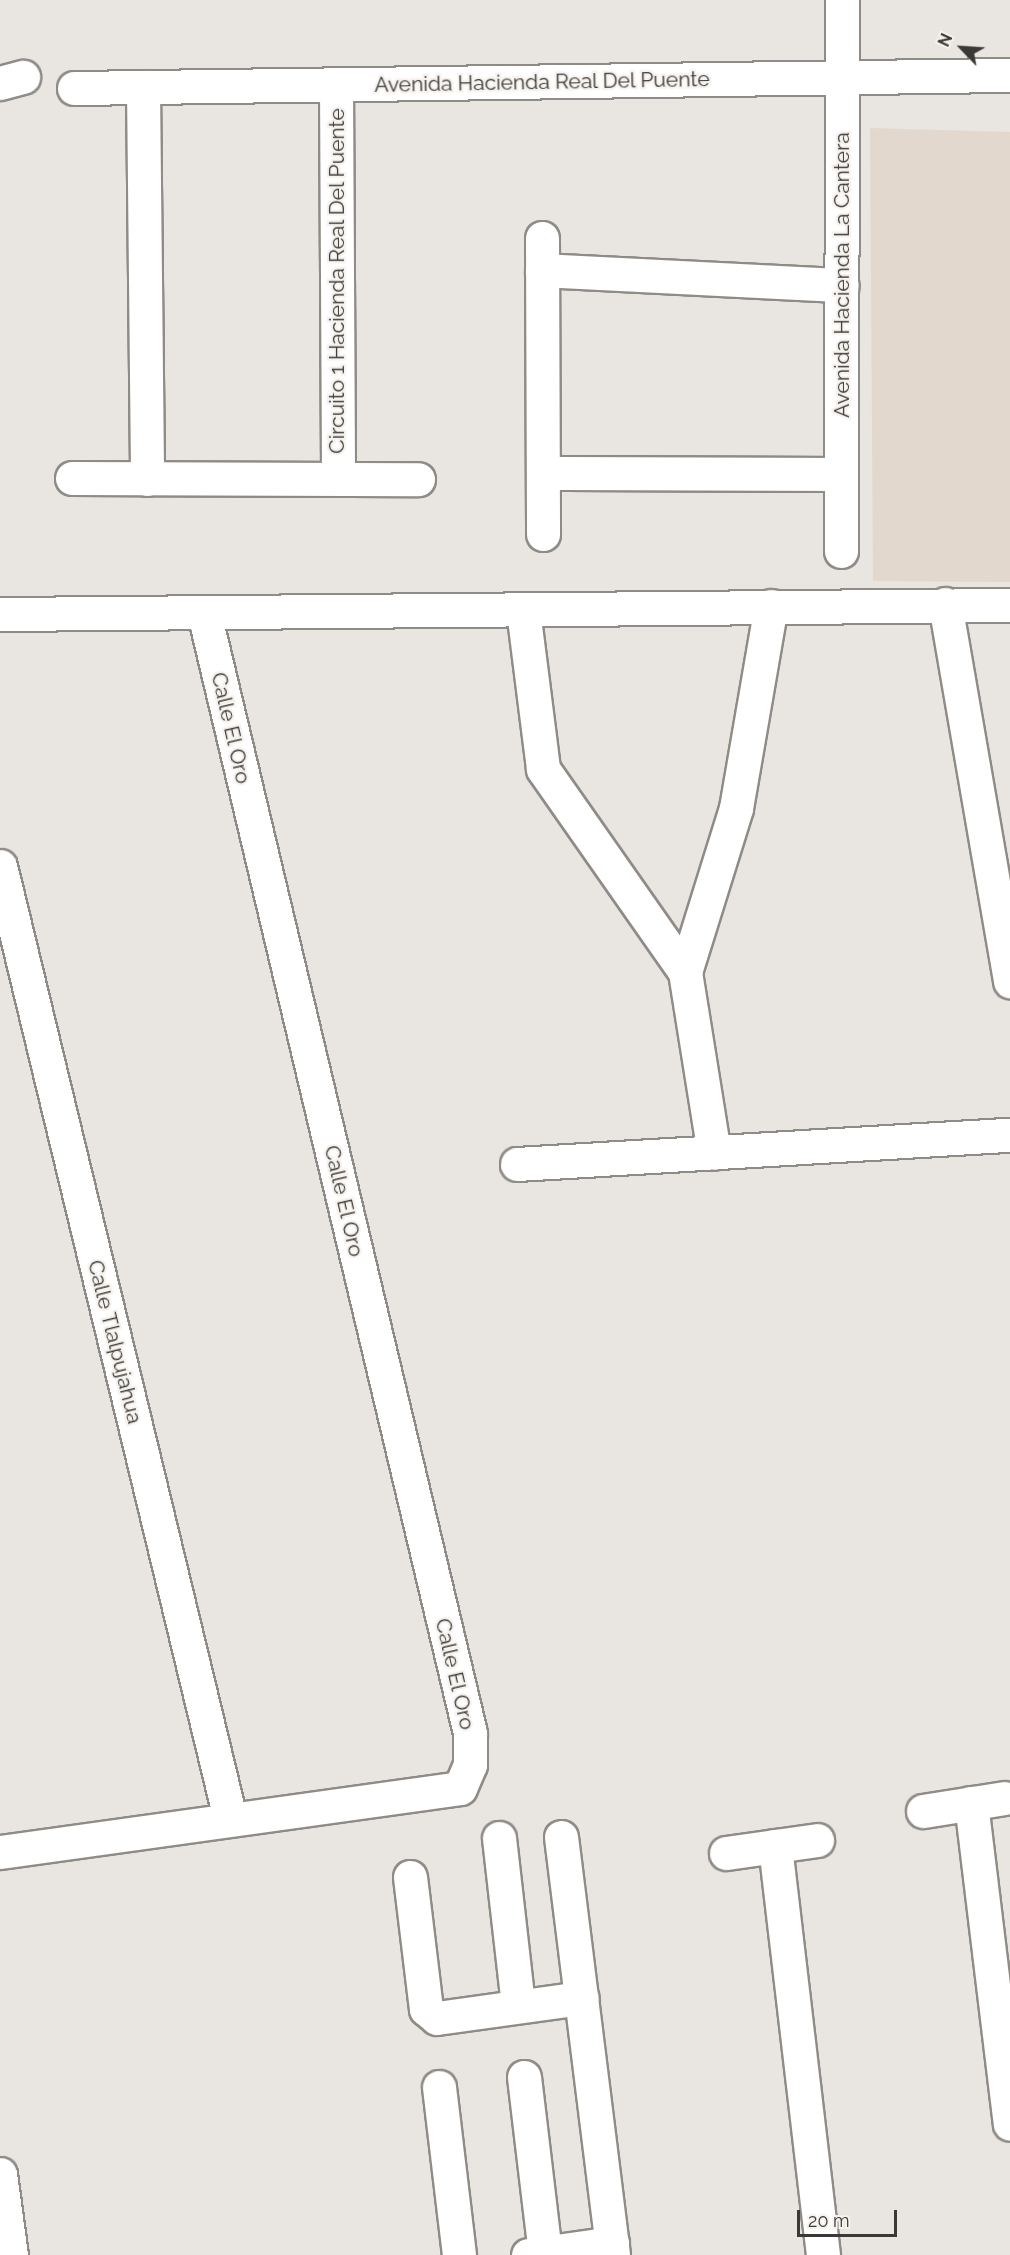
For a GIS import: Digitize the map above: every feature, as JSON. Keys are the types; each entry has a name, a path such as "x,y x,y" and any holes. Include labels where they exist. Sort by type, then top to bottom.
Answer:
{"street":[{"name":"Avenida Hacienda La Cantera","path":"841,551 842,0"},
{"name":"Avenida Hacienda Real Del Puente","path":"74,88 1010,75"},
{"name":"Circuito 1 Hacienda Real Del Puente","path":"336,84 338,479"},
{"path":"143,87 147,478"},
{"path":"542,238 543,534"},
{"path":"542,270 842,285"},
{"path":"543,473 841,474"},
{"name":"Circuito 1 Hacienda Real Del Puente","path":"72,478 418,479"},
{"path":"945,604 1010,981"},
{"path":"0,614 1010,605"},
{"path":"685,972 736,808 771,606"},
{"path":"524,610 543,769 685,972 714,1153"},
{"name":"Calle El Oro","path":"204,613 470,1733 470,1765 460,1788 230,1818"},
{"name":"Calle Tlalpujahua","path":"0,866 230,1818"},
{"path":"517,1164 1010,1135"},
{"path":"923,1811 1004,1798"},
{"path":"971,1803 1010,2124"},
{"path":"0,1852 230,1818"},
{"path":"524,2077 537,2254 613,2249 561,1837"},
{"path":"499,1838 518,2006"},
{"path":"726,1853 817,1840"},
{"path":"775,1846 823,2255"},
{"path":"410,1877 426,2009 437,2018 582,1998"},
{"path":"439,2087 459,2255"},
{"path":"0,2174 11,2255"}],"shaded area":[{"path":"870,128 1010,132 1010,582 873,581"}]}
